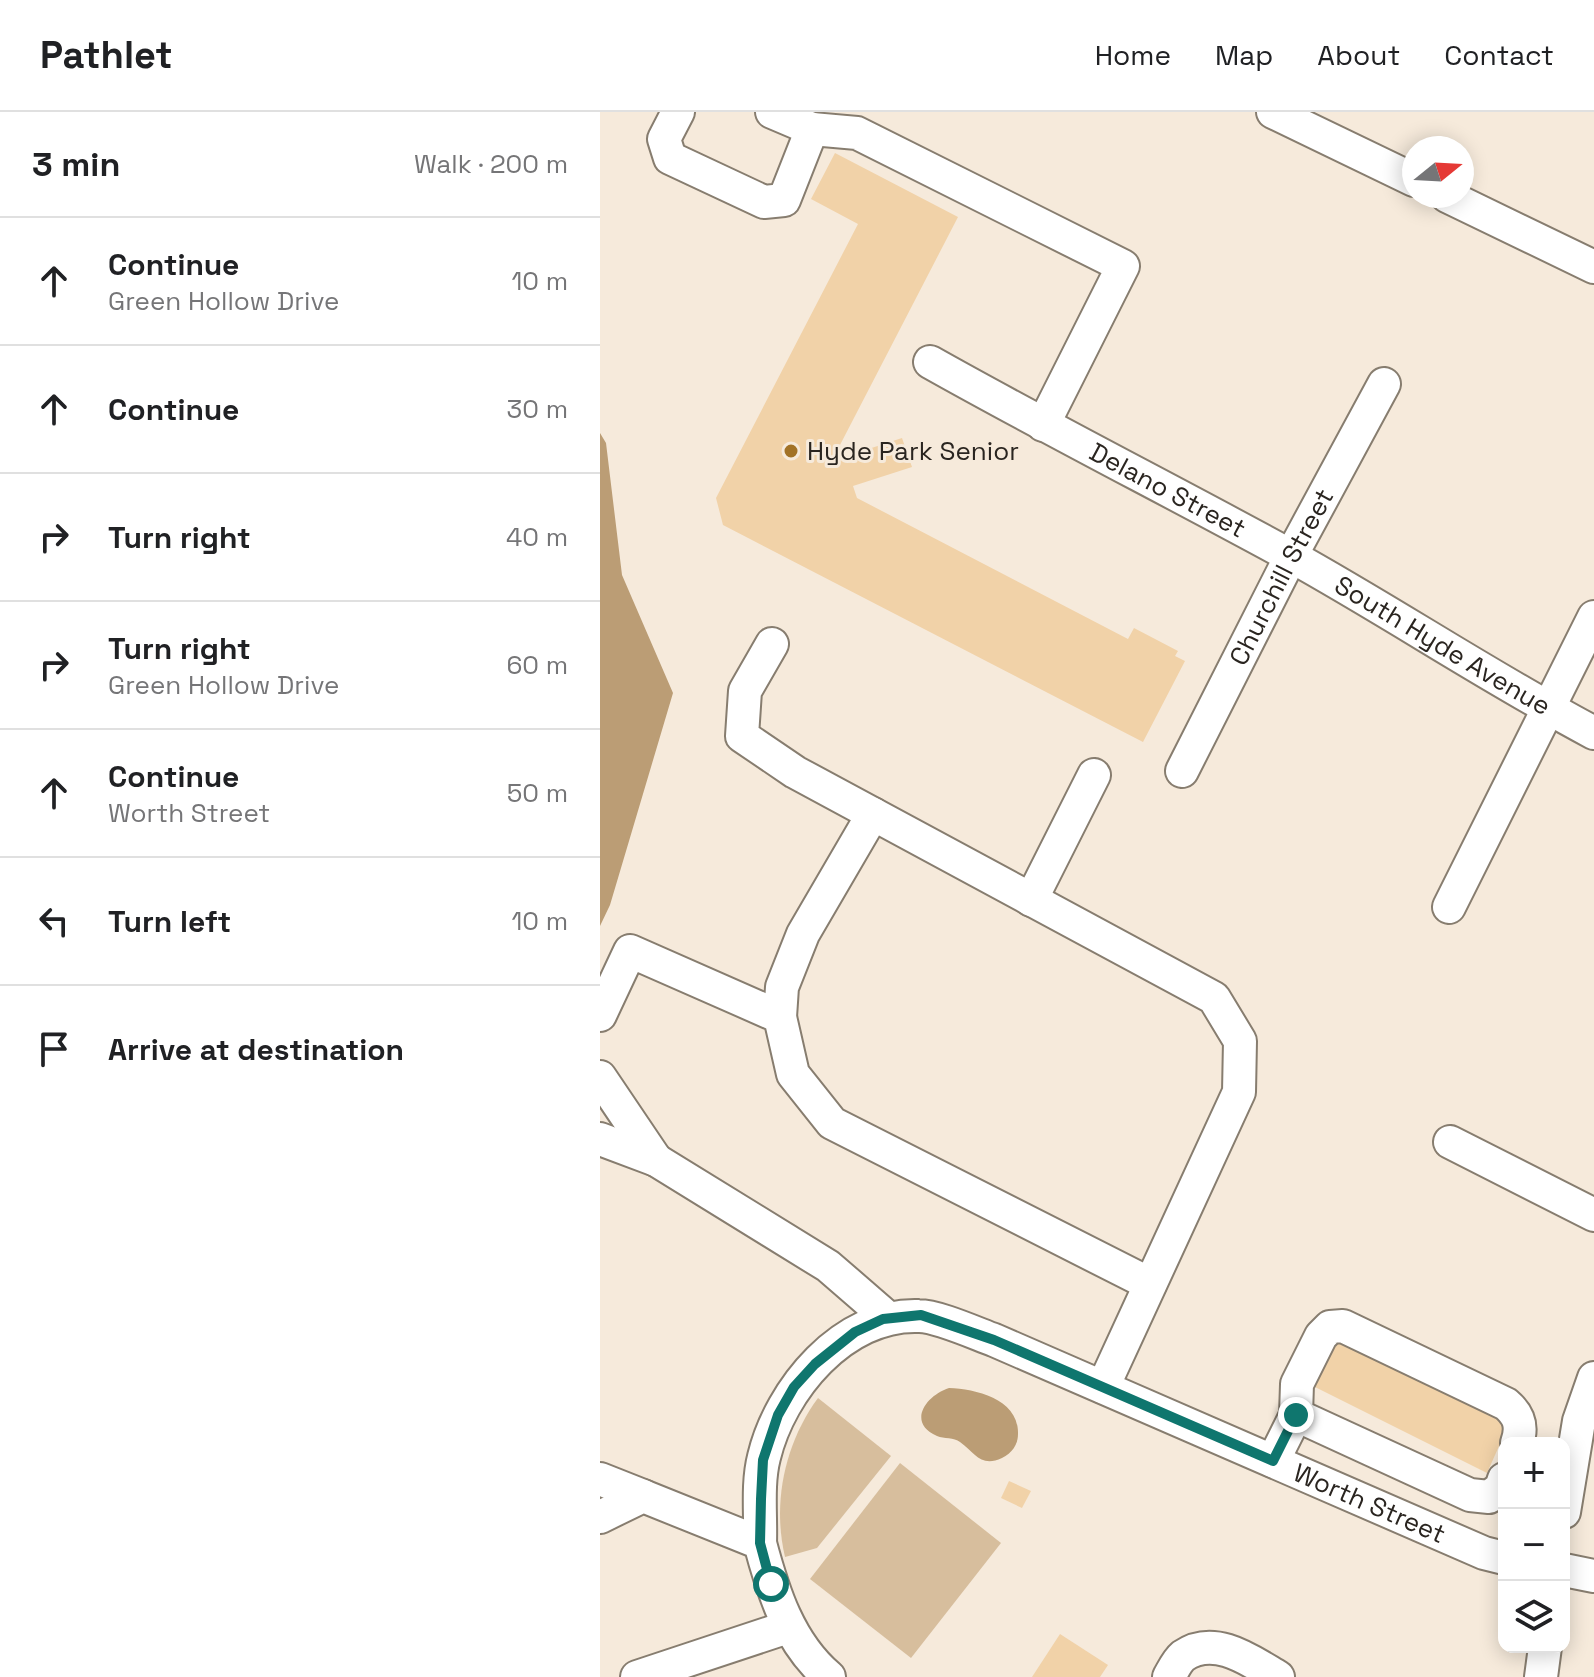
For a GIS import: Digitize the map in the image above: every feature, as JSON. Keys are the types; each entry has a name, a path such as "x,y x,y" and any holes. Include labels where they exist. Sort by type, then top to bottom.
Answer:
{"street":[{"path":"678,112 664,139 670,158 764,202 784,200 812,129"},
{"path":"772,112 812,129 857,133 1123,266 1043,425"},
{"path":"1273,112 1402,174"},
{"path":"1472,208 1594,267"},
{"name":"Delano Street","path":"930,362 1291,556"},
{"name":"Churchill Street","path":"1182,771 1291,556 1384,384"},
{"name":"South Hyde Avenue","path":"1291,556 1594,733"},
{"path":"1449,907 1594,617"},
{"path":"772,644 745,691 742,736 795,772 1214,998 1240,1041 1239,1092 1103,1387"},
{"path":"1031,900 1094,775"},
{"path":"873,814 803,934 782,987 779,1023 793,1074 832,1123 1150,1284"},
{"path":"600,1015 630,951 780,1017"},
{"path":"600,1077 656,1160"},
{"path":"600,1139 656,1160 828,1266 888,1318 855,1332 815,1364 794,1387 778,1415 763,1460 760,1543 771,1584 788,1627 818,1668 829,1677"},
{"path":"1450,1142 1594,1215"},
{"name":"Worth Street","path":"888,1318 921,1315 994,1340 1498,1556"},
{"path":"1273,1461 1296,1415 1297,1384 1321,1336 1330,1327 1343,1326 1506,1404 1517,1414 1519,1437"},
{"path":"1564,1509 1579,1421 1594,1378"},
{"path":"1296,1415 1470,1495 1489,1497 1498,1490"},
{"path":"1408,1520 1430,1475"},
{"path":"600,1479 760,1543"},
{"path":"600,1517 643,1496"},
{"path":"1570,1571 1594,1576"},
{"path":"637,1677 788,1627"},
{"path":"1169,1677 1181,1657 1196,1650 1214,1648 1235,1651 1278,1677"},
{"path":"1541,1677 1544,1653"}],"shaded area":[{"path":"600,433 606,443 622,575 673,693 610,905 600,926"},
{"path":"949,1388 994,1398 1011,1412 1018,1438 1006,1456 995,1461 983,1460 958,1440 928,1431 921,1417 923,1410 933,1397"},
{"path":"818,1398 891,1456 817,1548 785,1557 780,1515 784,1474 797,1434"},
{"path":"900,1463 1001,1543 911,1658 810,1579"}],"building":[{"name":"Hyde Park Senior","path":"835,153 958,217 840,445 844,457 902,438 912,467 853,486 857,498 1128,639 1134,628 1178,651 1175,656 1185,661 1143,742 723,525 716,498 858,224 811,199"},
{"path":"1335,1329 1512,1417 1503,1437 1498,1437 1498,1448 1487,1473 1307,1383"},
{"path":"1009,1481 1031,1491 1022,1508 1001,1498"},
{"path":"1060,1634 1108,1665 1100,1677 1032,1677"}],"place":[{"name":"Hyde Park Senior","path":"791,451"}],"route":[{"path":"771,1584 760,1543 761,1499 763,1460 778,1415 794,1387 815,1364 855,1332 883,1319 921,1315 994,1340 1273,1461 1296,1415"}]}
